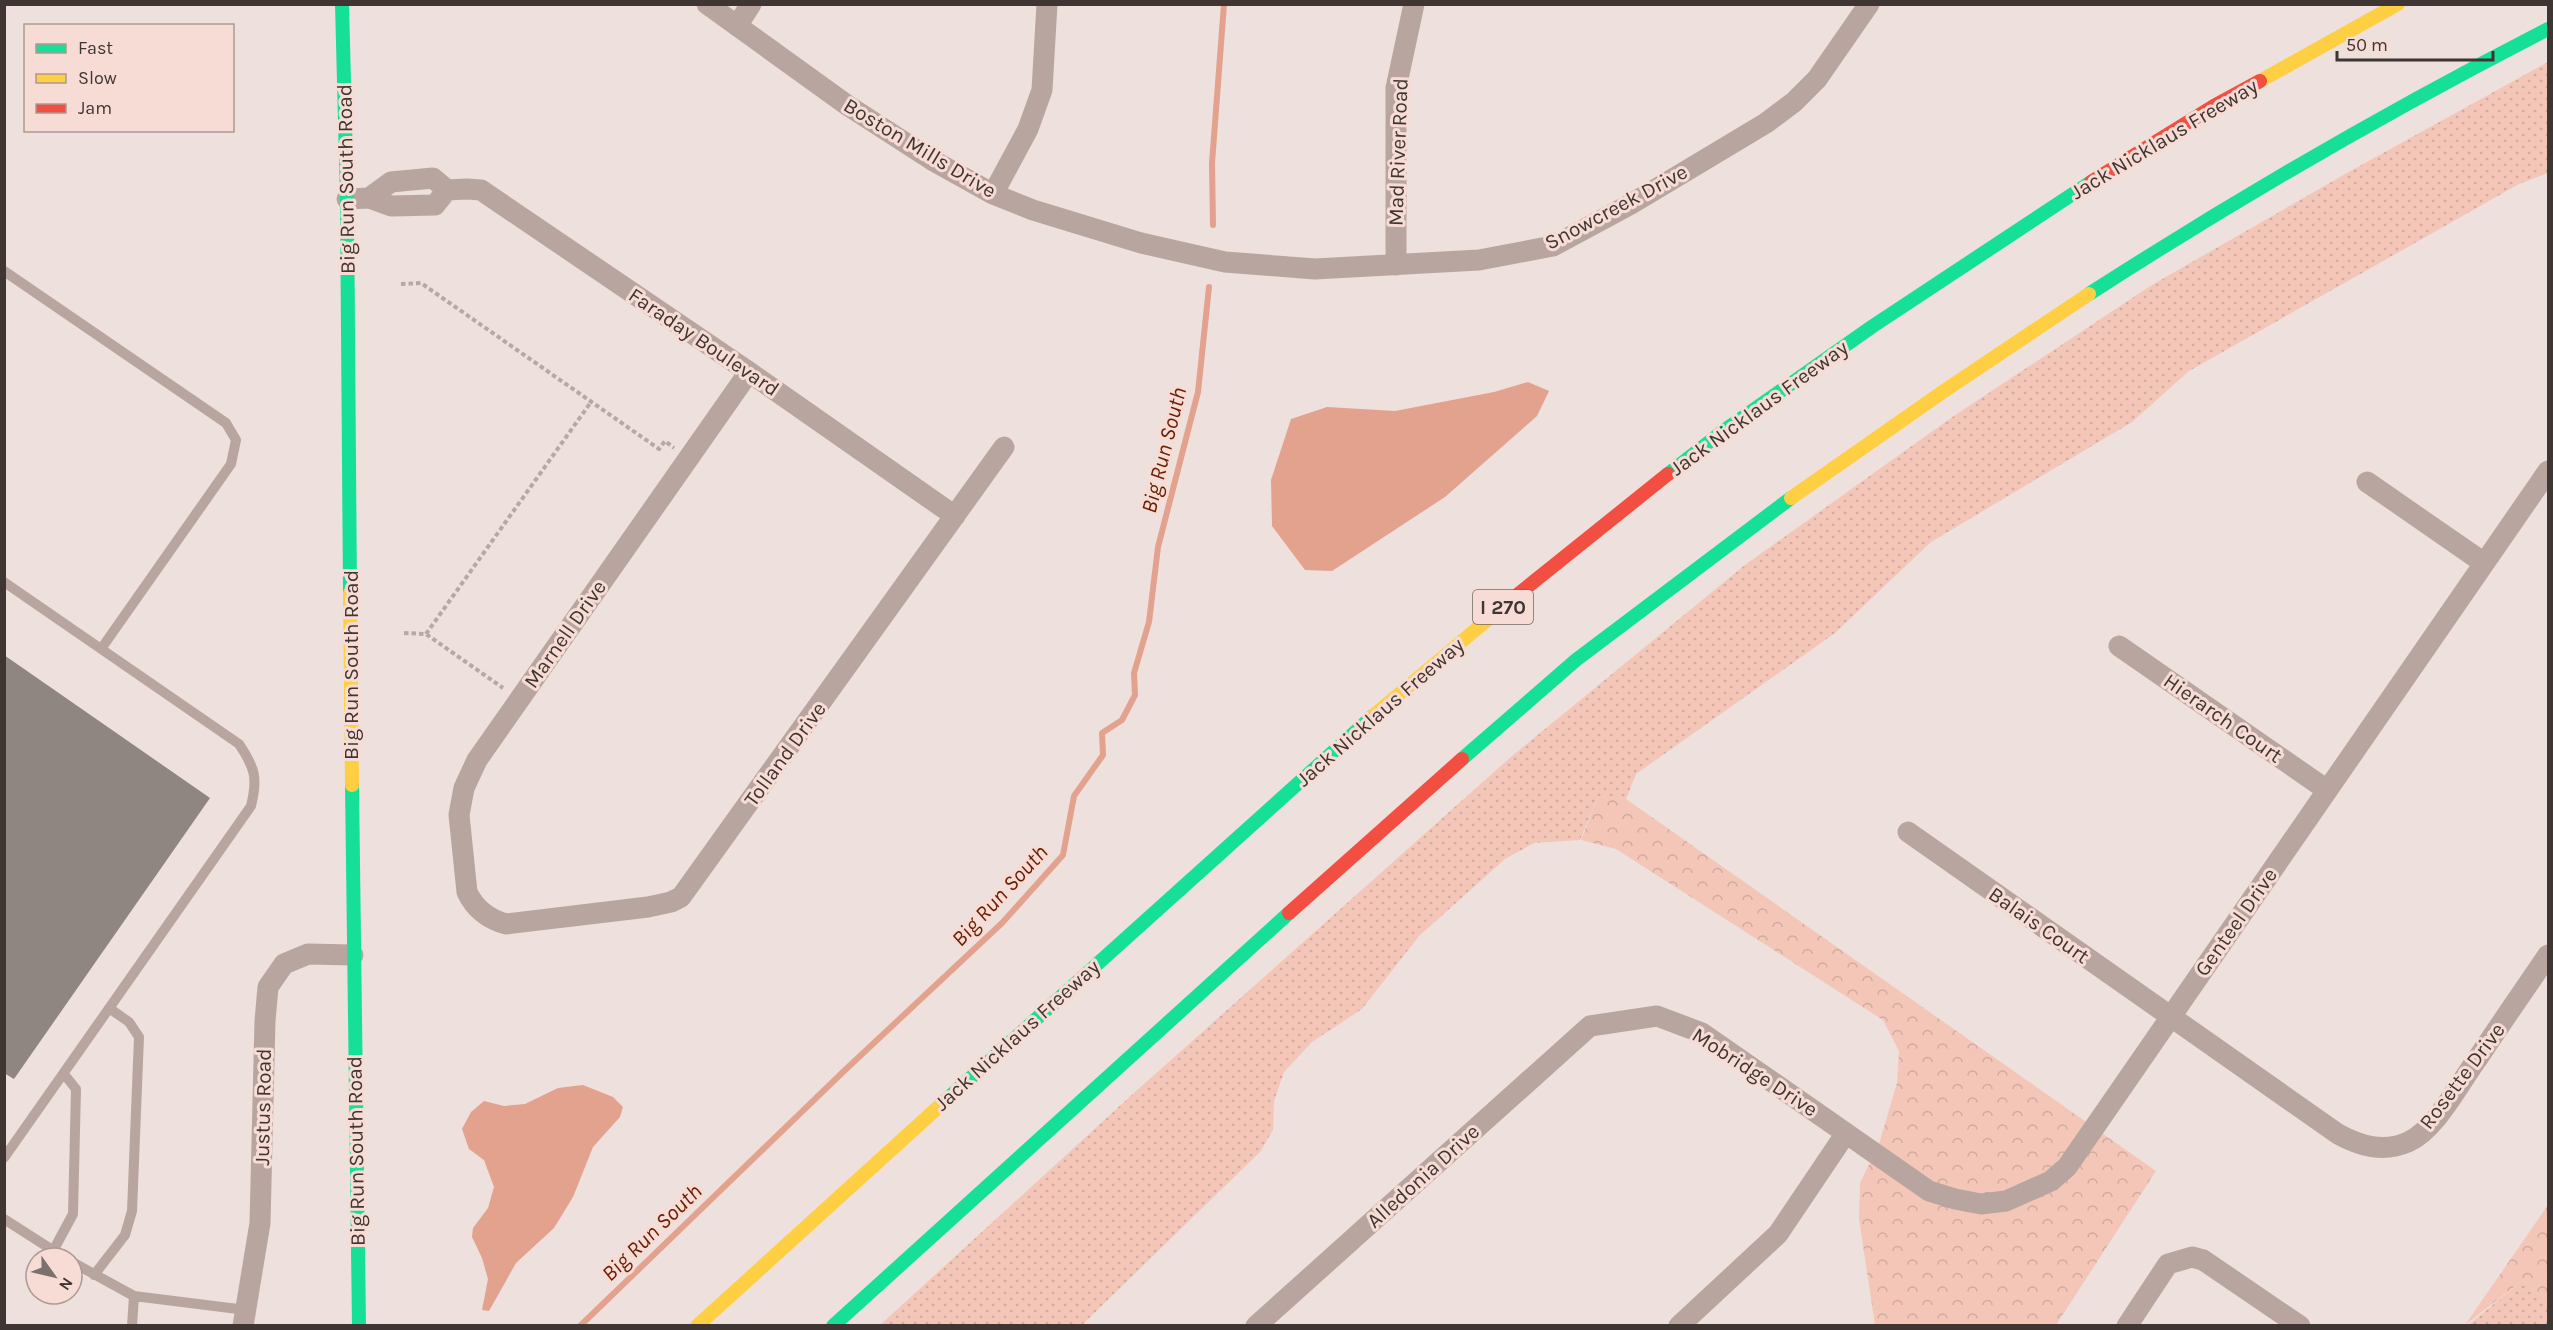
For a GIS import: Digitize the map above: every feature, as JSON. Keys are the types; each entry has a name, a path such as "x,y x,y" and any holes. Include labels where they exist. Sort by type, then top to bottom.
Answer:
{"main road":[{"name":"Big Run South Road","path":"342,4 347,199 353,955 359,1326"},
{"name":"Jack Nicklaus Freeway","path":"697,1326 1215,855 1397,694 1582,542 1704,447 1873,326 2060,201 2214,106 2398,4"},
{"path":"833,1326 1293,907 1433,784 1572,663 1711,556 1900,420 2135,262 2278,175 2451,78 2548,29"}],"street":[{"name":"Boston Mills Drive","path":"707,4 847,105 932,160 993,194 1033,210 1141,243 1225,262"},
{"path":"737,26 751,4"},
{"path":"993,194 1028,129 1042,90 1047,4"},
{"name":"Mad River Road","path":"1396,265 1396,88 1414,4"},
{"name":"Snowcreek Drive","path":"1225,262 1316,269 1479,260 1553,246 1631,204 1766,123 1794,102 1817,80 1869,4"},
{"name":"Faraday Boulevard","path":"347,199 369,198 391,182 433,178 447,190 481,190 749,372 955,516"},
{"name":"Marnell Drive","path":"486,915 473,904 467,892 459,815 464,788 477,760 749,372"},
{"name":"Tolland Drive","path":"486,915 506,924 648,907 671,902 681,897 1004,447"},
{"name":"Genteel Drive","path":"1846,1133 1929,1191 1981,1204 2006,1201 2051,1181 2067,1167 2548,471"},
{"path":"2367,482 2484,563"},
{"name":"Hierarch Court","path":"2119,646 2327,790"},
{"name":"Balais Court","path":"1908,832 2170,1017"},
{"name":"Justus Road","path":"245,1318 260,1223 264,1021 268,987 284,964 308,954 353,955"},
{"name":"Rosette Drive","path":"2170,1017 2355,1144 2373,1148 2392,1147 2410,1141 2437,1116 2548,955"},
{"name":"Mobridge Drive","path":"1590,1026 1657,1016 1702,1033 1846,1133"},
{"name":"Alledonia Drive","path":"1256,1326 1590,1026"},
{"path":"1679,1326 1778,1234 1846,1133"},
{"path":"2127,1326 2168,1263 2192,1257 2213,1264 2300,1326"}],"lane":[{"path":"4,271 226,423 236,441 231,464 101,649"},
{"path":"4,582 239,744 252,764 256,786 251,806 4,1158"},
{"path":"94,1275 125,1235 132,1210 139,1037 129,1022 109,1008"},
{"path":"56,1246 73,1214 76,1089 64,1074"},
{"path":"4,1219 45,1246"},
{"path":"84,1269 134,1296 245,1318"},
{"path":"132,1326 134,1296"}],"path":[{"path":"400,284 421,283 658,450 665,441 688,458"},
{"path":"426,634 591,402"},
{"path":"404,633 426,634 519,699"}],"green space":[{"path":"2548,62 2548,173 2519,184 2189,371 2132,422 1931,542 1835,633 1636,774 1626,799 1598,796 1580,840 1534,843 1505,859 1419,936 1362,1009 1312,1042 1284,1072 1274,1101 1273,1130 1260,1152 1082,1325 879,1326 1134,1093 1512,756 1745,565 1951,418 2152,285 2347,173"},
{"path":"1598,796 1626,799 2156,1171 2056,1325 1875,1325 1859,1219 1860,1183 1879,1144 1897,1083 1899,1051 1883,1020 1616,849 1581,840"},
{"path":"2548,1205 2548,1302 2523,1280 2465,1325"},
{"path":"2523,1280 2548,1302 2548,1325 2467,1326"}],"shaded area":[{"path":"1528,382 1549,391 1537,416 1445,497 1332,571 1305,570 1272,526 1271,480 1291,419 1327,407 1395,411 1494,392"},
{"path":"583,1085 613,1097 623,1107 620,1117 593,1147 573,1197 554,1228 516,1263 489,1311 482,1310 488,1279 482,1258 472,1237 473,1228 488,1208 494,1187 484,1160 469,1149 462,1129 471,1112 484,1101 504,1106 525,1104 558,1088"}],"building":[{"path":"4,655 210,798 14,1079 4,1073"}],"waterway":[{"name":"Big Run South","path":"1213,225 1212,163 1224,4"},
{"name":"Big Run South","path":"580,1326 844,1071 1002,923 1063,855 1074,796 1103,755 1102,733 1122,720 1135,695 1134,673 1149,622 1158,547 1198,392 1209,287"}],"traffic: fast":[{"path":"342,4 347,199 350,593"},
{"path":"2089,294 2201,223 2315,156 2548,29"},
{"path":"1668,474 1722,432 1873,326 2091,182"},
{"path":"1462,759 1576,660 1791,498"},
{"path":"945,1101 1373,716"},
{"path":"352,785 359,1326"},
{"path":"833,1326 1289,913"}],"traffic: slow":[{"path":"2260,81 2398,4"},
{"path":"1791,498 1944,391 2089,294"},
{"path":"350,593 352,785"},
{"path":"1373,716 1511,600"},
{"path":"697,1326 945,1101"}],"traffic: jam":[{"path":"2091,182 2214,106 2260,81"},
{"path":"1511,600 1668,474"},
{"path":"1289,913 1462,759"}]}
